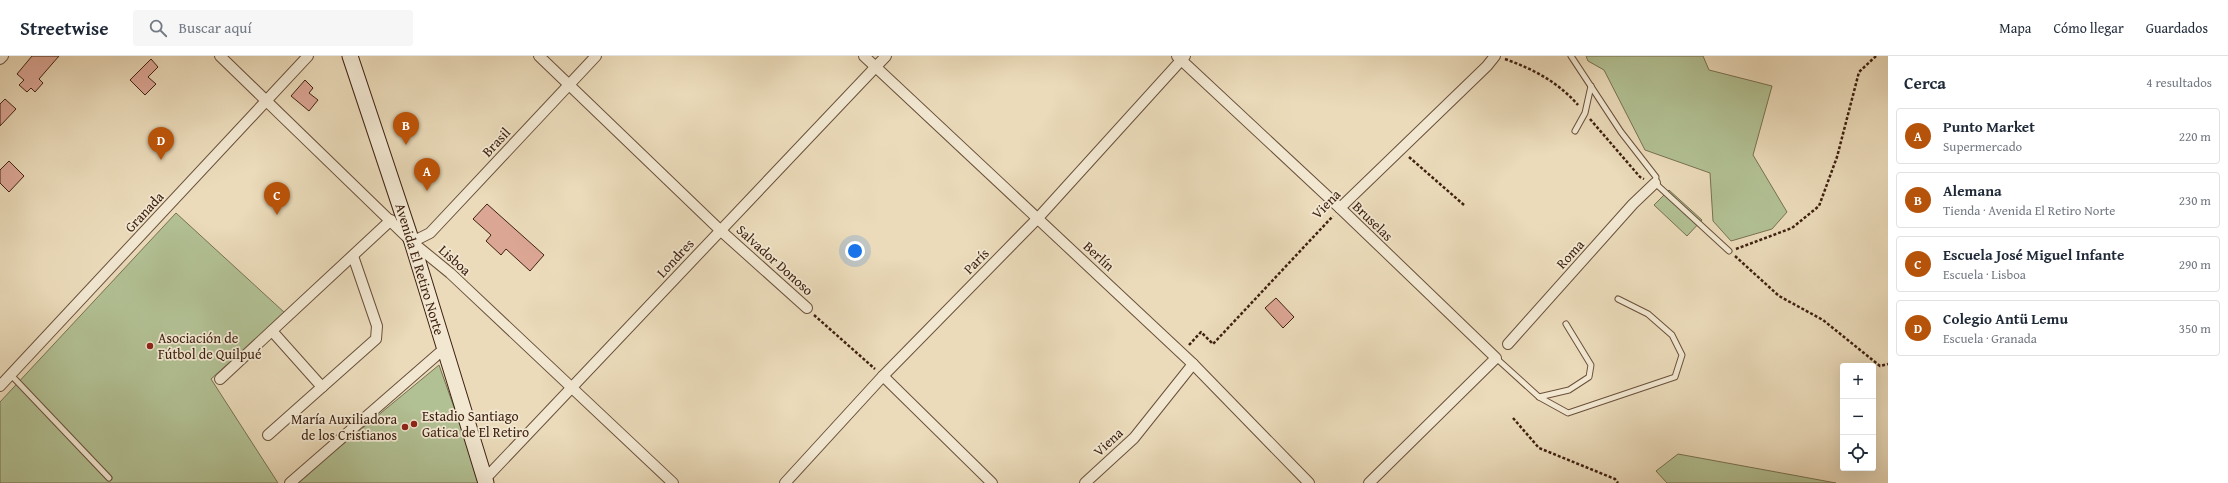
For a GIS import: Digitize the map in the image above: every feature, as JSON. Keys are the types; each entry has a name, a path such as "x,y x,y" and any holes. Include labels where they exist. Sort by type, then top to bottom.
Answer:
{"street":[{"path":"0,59 3,56"},
{"name":"Lisboa","path":"220,56 412,242 450,273 571,390 673,483"},
{"name":"Granada","path":"0,386 308,56"},
{"name":"Avenida El Retiro Norte","path":"350,56 412,242 486,481"},
{"name":"Salvador Donoso","path":"539,56 570,84 720,230 807,308"},
{"name":"Brasil","path":"412,242 430,233 596,56"},
{"name":"Berlín","path":"864,56 1193,364 1309,483"},
{"name":"Londres","path":"486,481 720,230 886,56"},
{"name":"Viena","path":"1340,208 1487,66 1495,56"},
{"name":"Bruselas","path":"1181,57 1496,358"},
{"name":"París","path":"785,483 883,376 1038,218 1181,57"},
{"name":"Roma","path":"1508,344 1633,204 1655,183"},
{"path":"220,379 390,220"},
{"path":"268,435 373,342 377,335 377,326 352,256"},
{"path":"272,331 322,387"},
{"path":"290,483 444,348"},
{"path":"1369,483 1496,358"},
{"name":"Viena","path":"1085,483 1134,438 1193,364"},
{"path":"883,376 992,483"}],"lane":[{"path":"1571,56 1621,132 1656,177 1655,183 1729,251"},
{"path":"1575,131 1585,113 1591,86"},
{"path":"1496,358 1539,397 1568,413 1675,377 1682,355 1672,335 1648,314 1618,299"},
{"path":"1539,397 1569,390 1589,377 1591,365 1566,324"},
{"path":"11,375 109,478"}],"path":[{"path":"1876,56 1860,72 1837,156 1819,206 1792,228 1729,251 1779,296 1823,320 1880,366 1888,364"},
{"path":"1406,154 1464,205"},
{"name":"Viena","path":"1181,353 1201,332 1213,344 1340,208"},
{"name":"Salvador Donoso","path":"807,308 883,376"},
{"path":"1513,418 1539,448 1615,479 1618,483"}],"green space":[{"path":"1586,56 1703,56 1709,70 1772,86 1753,155 1787,212 1772,229 1731,241 1713,221 1710,173 1645,150 1604,70 1588,61"},
{"path":"1669,190 1702,220 1687,236 1654,205"},
{"name":"Asociación de Fútbol de Quilpué","path":"176,213 285,313 211,379 278,483 0,483 0,402"},
{"name":"Estadio Santiago Gatica de El Retiro","path":"439,365 481,483 296,483"},
{"path":"1678,454 1836,483 1667,483 1656,471"}],"building":[{"path":"32,56 59,56 39,79 43,83 35,92 31,88 27,92 19,85 24,80 17,74"},
{"path":"151,59 158,67 148,77 156,84 145,95 130,80"},
{"path":"305,80 313,88 309,93 318,100 309,111 291,96"},
{"path":"5,99 16,109 0,126 0,104"},
{"path":"9,161 24,176 9,192 0,183 0,170"},
{"path":"487,204 544,255 530,271 506,249 501,255 486,241 491,235 473,219"},
{"path":"1276,298 1294,317 1283,328 1265,308"}],"place":[{"name":"Alemana","path":"406,145"},
{"name":"Colegio Antü Lemu","path":"161,160"},
{"name":"Punto Market","path":"427,191"},
{"name":"Escuela José Miguel Infante","path":"277,215"},
{"name":"Asociación de Fútbol de Quilpué","path":"150,346"},
{"name":"Estadio Santiago Gatica de El Retiro","path":"414,424"},
{"name":"María Auxiliadora de los Cristianos","path":"405,427"}]}
